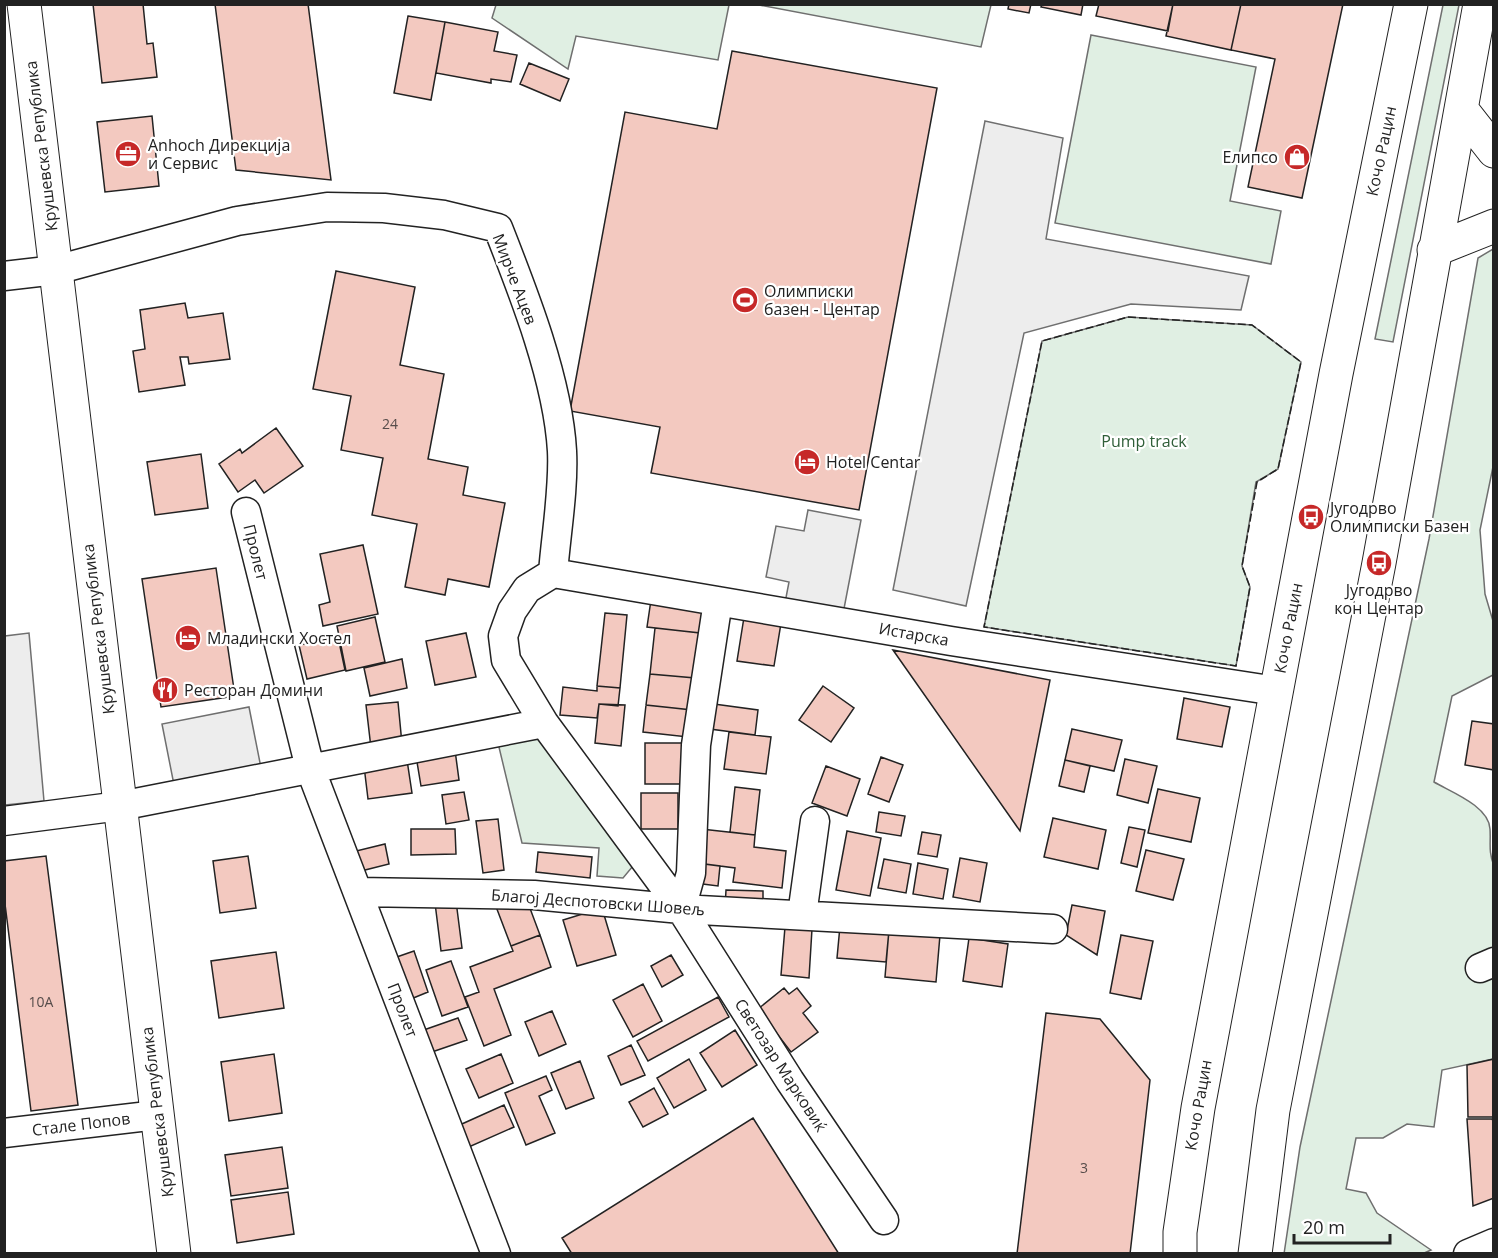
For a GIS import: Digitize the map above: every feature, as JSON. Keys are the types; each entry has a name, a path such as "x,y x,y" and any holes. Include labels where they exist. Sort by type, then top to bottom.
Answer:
{"street":[{"name":"Крушевска Република","path":"24,4 174,1254"},
{"name":"Кочо Рацин","path":"1180,1254 1180,1232 1190,1151 1376,170 1411,4"},
{"path":"1256,1254 1273,1110 1379,563 1480,4"},
{"path":"1461,109 1494,152"},
{"name":"Мирче Ацев","path":"4,276 56,270 237,221 327,207 384,208 444,215 498,228 529,308 554,401 562,451 553,573"},
{"path":"1434,250 1494,226"},
{"name":"Пролет","path":"246,512 309,768 496,1254"},
{"name":"Истарска","path":"553,573 951,641 1276,691"},
{"path":"4,821 120,806 544,723 506,660 503,636 512,611 527,589 553,573"},
{"path":"681,909 691,873 696,745 718,601"},
{"name":"Светозар Марковиќ","path":"544,723 681,909 790,1081 884,1220"},
{"path":"802,915 815,821"},
{"name":"Благој Деспотовски Шовељ","path":"358,892 534,895 681,909 1053,928"},
{"name":"Стале Попов","path":"4,1133 157,1115"},
{"path":"1468,1254 1494,1243"}],"green space":[{"path":"496,4 729,5 718,60 576,36 568,69 492,18"},
{"path":"991,4 981,47 759,5"},
{"path":"1443,5 1459,5 1393,342 1375,339"},
{"path":"1091,35 1256,67 1230,201 1281,211 1271,264 1055,223"},
{"path":"1493,249 1494,462 1480,530 1485,594 1493,621 1493,675 1452,696 1434,782 1476,807 1483,813 1490,829 1490,851 1494,866 1493,1059 1442,1070 1434,1127 1407,1124 1383,1138 1356,1138 1346,1189 1366,1193 1377,1213 1431,1250 1422,1254 1284,1254 1300,1147 1429,539 1478,258"},
{"name":"Pump track","path":"1128,317 1252,325 1301,362 1278,469 1256,482 1242,566 1250,587 1236,666 984,627 1042,341"},
{"path":"539,733 633,866 623,878 597,876 599,848 522,843 498,743"}],"shaded area":[{"path":"985,121 1063,138 1046,239 1249,276 1241,310 1131,304 1024,333 966,606 893,590"},
{"path":"808,510 861,520 842,619 784,608 789,582 766,577 776,526 804,531"},
{"path":"29,633 44,801 5,805 5,636"},
{"path":"249,707 263,778 176,795 162,724"}],"building":[{"path":"93,4 143,4 147,44 153,43 157,77 102,83"},
{"path":"215,4 308,4 331,180 236,170"},
{"path":"1009,4 1031,4 1029,13 1008,9"},
{"path":"1042,4 1083,4 1081,15 1041,7"},
{"path":"1099,4 1173,4 1168,31 1096,16"},
{"path":"1173,4 1241,4 1231,50 1166,36"},
{"path":"1241,4 1343,4 1302,198 1248,187 1275,59 1231,50"},
{"path":"408,16 445,22 431,100 394,93"},
{"path":"445,22 498,32 494,51 517,55 511,82 491,79 491,83 436,73"},
{"name":"Олимписки базен - Центар","path":"732,51 937,88 859,510 651,473 660,427 570,411 625,112 717,129"},
{"path":"529,63 569,79 560,101 520,84"},
{"name":"Anhoch Дирекција и Сервис","path":"152,116 159,186 105,192 97,122"},
{"path":"336,271 415,287 400,365 444,374 428,459 468,467 463,495 505,503 489,587 448,579 445,595 405,587 417,524 372,515 383,458 341,450 351,396 313,389"},
{"path":"185,303 188,318 223,313 230,359 189,364 188,357 180,357 185,385 139,392 133,351 145,349 140,310"},
{"path":"276,428 303,466 264,493 255,480 238,492 219,464 240,449 242,453"},
{"path":"201,454 208,508 155,515 147,462"},
{"path":"363,545 378,614 323,626 319,605 330,602 320,554"},
{"name":"Младински Хостел","path":"216,568 235,696 161,707 142,579"},
{"path":"651,600 703,605 700,633 647,627"},
{"path":"745,611 782,617 774,666 737,661"},
{"path":"605,613 627,615 620,688 597,686"},
{"path":"375,617 385,662 346,671 337,626"},
{"path":"655,628 700,633 695,678 650,674"},
{"path":"466,633 476,677 435,685 426,641"},
{"path":"338,637 345,670 307,679 299,645"},
{"path":"893,650 1050,680 1020,831"},
{"path":"402,659 407,688 370,696 364,668"},
{"path":"650,674 695,678 692,710 646,705"},
{"path":"597,686 620,688 618,706 599,704 597,718 560,715 563,687 597,691"},
{"path":"823,686 854,708 831,742 799,720"},
{"path":"1184,698 1230,707 1222,747 1177,739"},
{"path":"398,702 402,744 371,748 366,705"},
{"path":"599,704 625,705 621,746 595,743"},
{"path":"714,704 758,710 755,735 710,729"},
{"path":"646,705 692,710 688,737 643,732"},
{"path":"1472,721 1494,724 1494,770 1465,765"},
{"path":"1072,729 1122,740 1114,771 1065,760"},
{"path":"729,732 771,737 766,774 724,769"},
{"path":"645,743 684,743 684,784 645,784"},
{"path":"455,750 459,780 421,786 416,756"},
{"path":"881,757 903,765 889,802 868,794"},
{"path":"1125,759 1157,766 1148,803 1117,795"},
{"path":"407,760 412,793 368,799 364,766"},
{"path":"1065,760 1090,766 1084,792 1059,786"},
{"path":"826,766 860,779 847,816 812,803"},
{"path":"735,787 760,790 755,835 730,832"},
{"path":"1158,789 1200,798 1191,842 1148,833"},
{"path":"464,792 469,820 446,824 442,795"},
{"path":"641,793 678,793 678,829 641,829"},
{"path":"879,812 905,816 901,836 876,832"},
{"path":"1053,818 1106,830 1098,869 1044,857"},
{"path":"498,819 504,870 483,873 476,821"},
{"path":"1129,827 1145,830 1137,867 1121,863"},
{"path":"411,829 455,829 456,854 411,855"},
{"path":"701,829 755,835 754,847 786,851 782,888 733,882 735,868 697,863"},
{"path":"847,831 881,838 870,896 836,890"},
{"path":"922,832 941,835 937,857 918,854"},
{"path":"385,844 389,864 357,872 352,852"},
{"path":"1146,850 1184,859 1173,900 1136,891"},
{"path":"538,852 592,857 590,878 536,872"},
{"path":"46,856 78,1105 31,1111 4,896 4,861"},
{"path":"248,856 256,908 220,913 213,861"},
{"path":"960,858 987,863 980,902 953,897"},
{"path":"884,859 911,864 906,893 878,888"},
{"path":"697,863 720,866 718,886 695,883"},
{"path":"918,863 948,869 943,899 913,894"},
{"path":"726,890 763,891 763,909 725,908"},
{"path":"456,901 462,948 441,951 435,903"},
{"path":"528,903 540,935 511,946 495,904"},
{"path":"1072,905 1105,911 1097,955 1066,935"},
{"path":"602,908 616,955 577,966 563,920"},
{"path":"840,926 889,930 886,962 837,958"},
{"path":"785,927 812,929 809,978 781,975"},
{"path":"889,930 940,935 936,982 885,977"},
{"path":"540,935 551,967 494,989 511,1035 484,1046 465,997 479,992 470,967 513,951 511,946"},
{"path":"1121,935 1153,941 1141,999 1110,993"},
{"path":"969,938 1008,944 1002,987 963,981"},
{"path":"414,951 428,992 406,1001 391,959"},
{"path":"276,952 284,1008 219,1018 211,961"},
{"path":"671,955 683,975 662,987 651,966"},
{"path":"451,961 468,1007 442,1016 426,970"},
{"path":"643,984 662,1021 633,1037 613,1000"},
{"path":"784,988 789,994 797,988 811,1006 803,1013 818,1032 791,1052 758,1009"},
{"path":"718,997 729,1017 648,1061 637,1041"},
{"path":"552,1011 566,1044 539,1056 525,1022"},
{"path":"1046,1013 1100,1019 1150,1080 1130,1254 1017,1254"},
{"path":"458,1018 467,1040 426,1054 418,1032"},
{"path":"735,1030 757,1065 722,1087 700,1053"},
{"path":"631,1045 645,1075 621,1085 608,1056"},
{"path":"274,1054 282,1113 229,1121 221,1062"},
{"path":"501,1054 513,1083 479,1098 466,1069"},
{"path":"689,1059 706,1090 674,1108 657,1078"},
{"path":"1494,1059 1494,1117 1468,1117 1467,1065"},
{"path":"580,1061 594,1098 566,1109 551,1073"},
{"path":"546,1076 552,1090 539,1096 555,1133 526,1145 505,1093"},
{"path":"654,1088 668,1114 643,1127 629,1102"},
{"path":"504,1105 514,1127 462,1150 453,1128"},
{"path":"753,1118 839,1254 572,1254 562,1238"},
{"path":"1467,1119 1492,1119 1494,1123 1494,1198 1473,1206"},
{"path":"282,1147 288,1188 231,1196 225,1155"},
{"path":"288,1192 294,1234 237,1243 231,1200"}],"fence":[{"path":"1128,317 1252,325 1301,362 1278,469 1257,482 1242,566 1250,587 1236,666 984,627 1042,341 1128,317"}],"place":[{"name":"Anhoch Дирекција и Сервис","path":"128,154"},
{"name":"Елипсо","path":"1297,157"},
{"name":"Олимписки базен - Центар","path":"745,300"},
{"name":"Hotel Centar","path":"807,462"},
{"name":"Југодрво Олимписки Базен","path":"1311,517"},
{"name":"Југодрво кон Центар","path":"1379,563"},
{"name":"Младински Хостел","path":"188,638"},
{"name":"Ресторан Домини","path":"165,690"}]}
